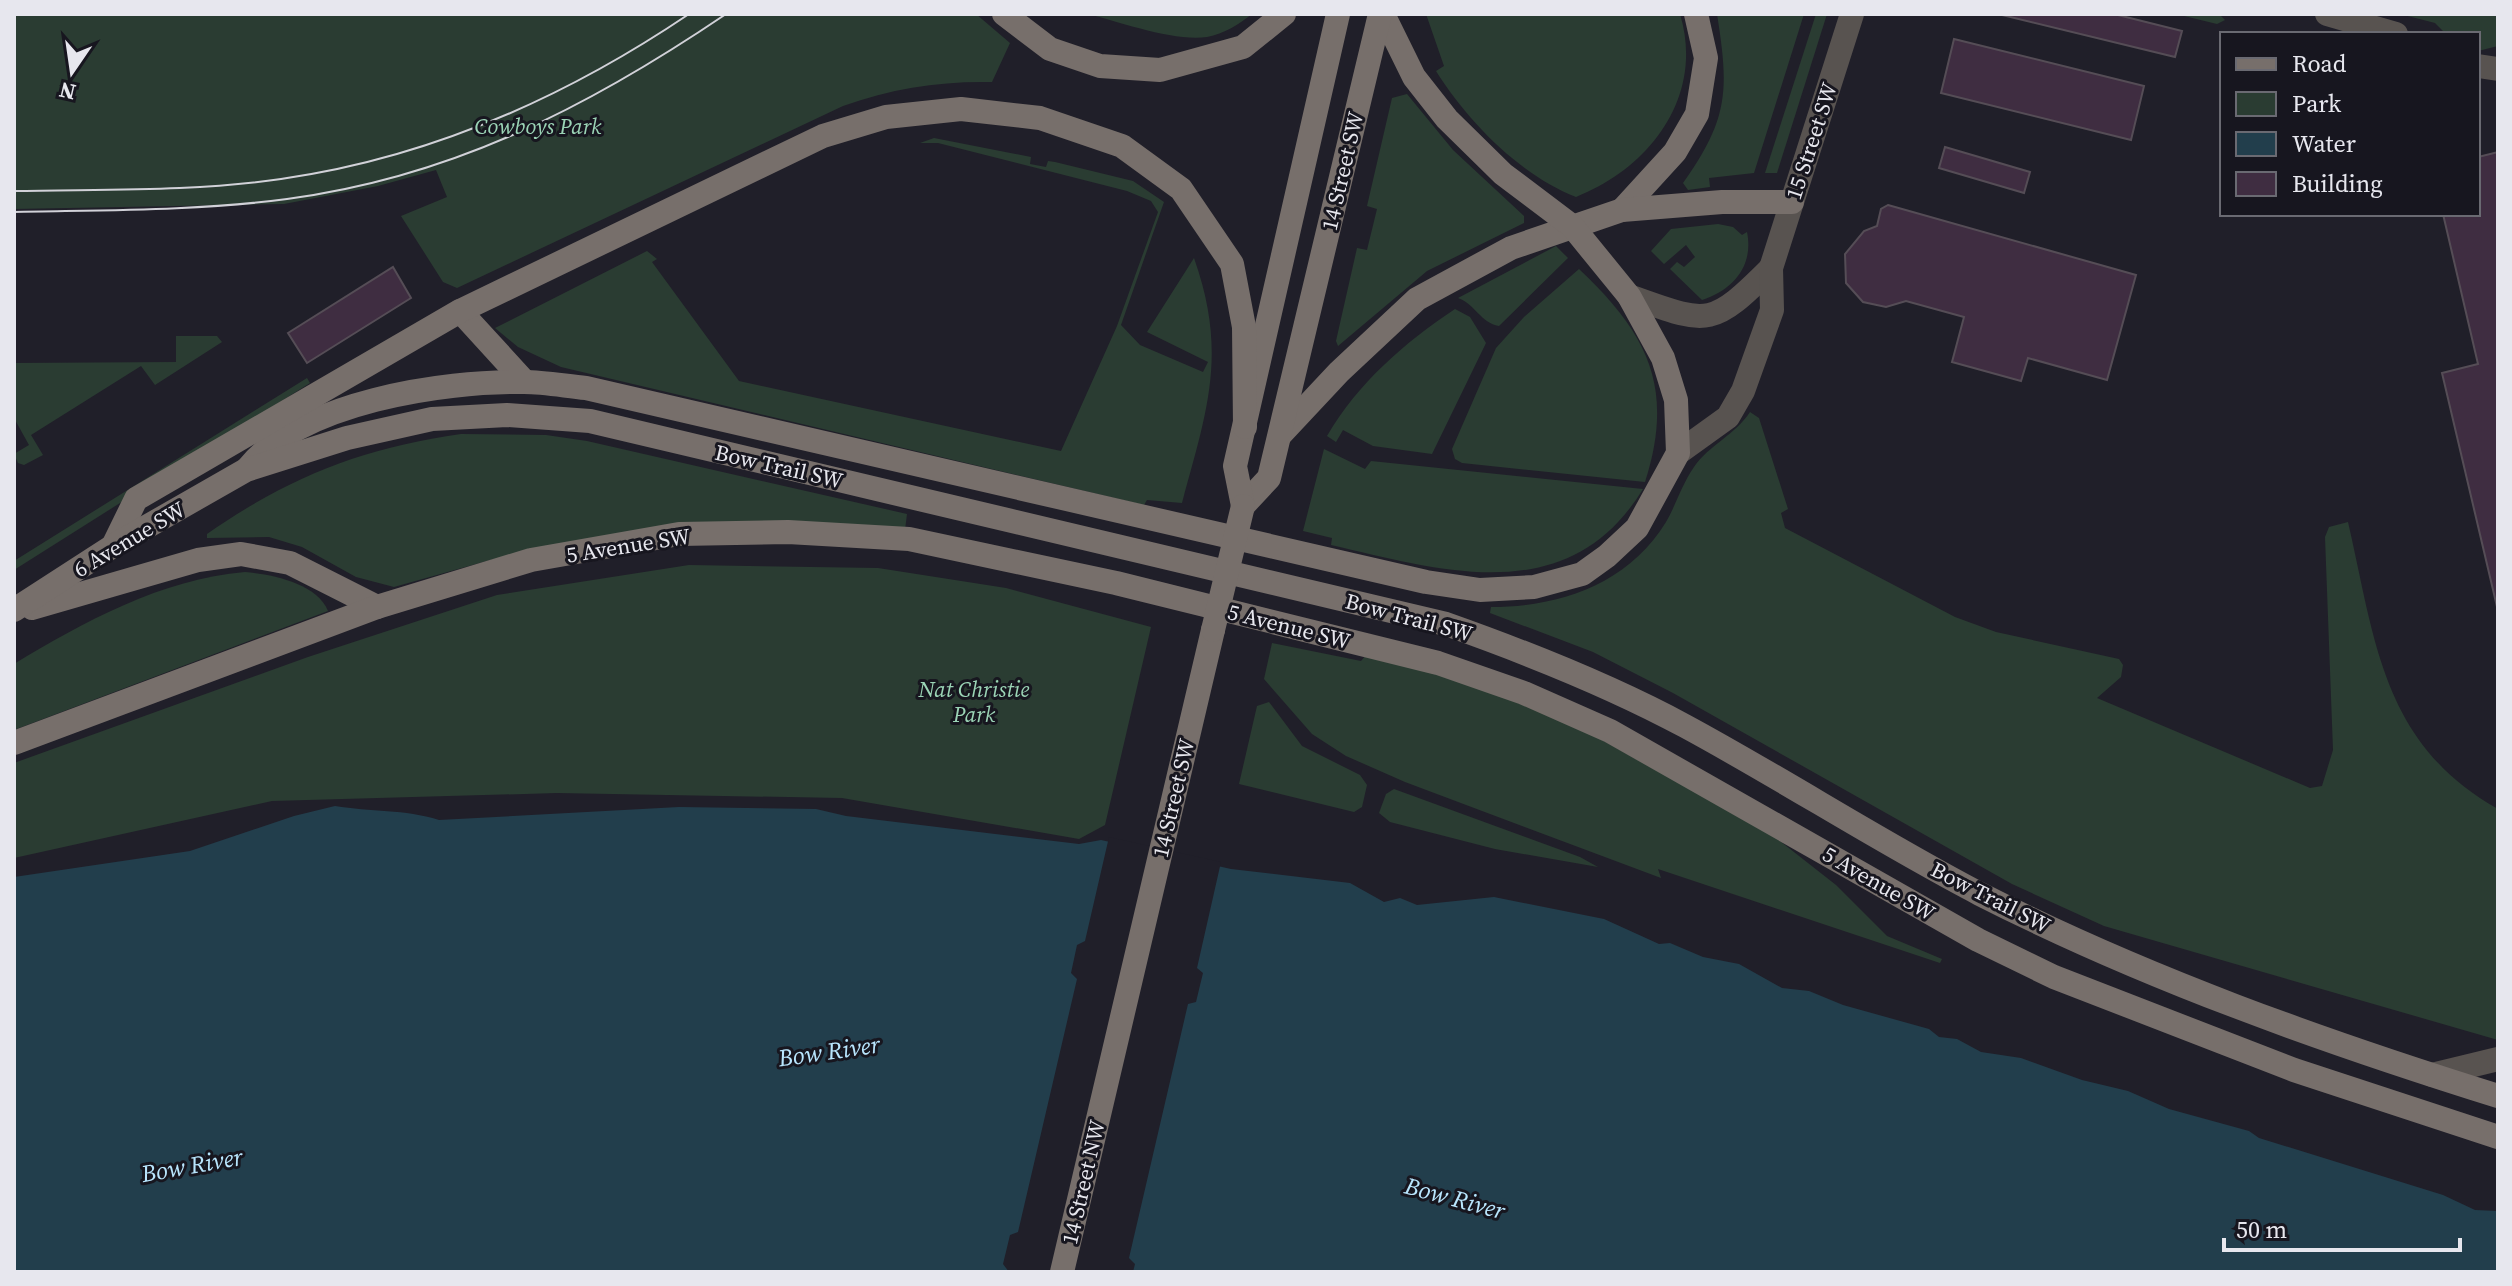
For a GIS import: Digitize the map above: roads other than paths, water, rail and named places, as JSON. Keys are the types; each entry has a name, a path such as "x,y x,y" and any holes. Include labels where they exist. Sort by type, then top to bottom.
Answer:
{"main road":[{"path":"1004,14 1050,49 1100,66 1160,70 1243,47 1284,14"},
{"name":"14 Street SW","path":"1104,1091 1243,506 1235,466 1338,14"},
{"path":"246,470 264,447 352,407 409,393 525,382 586,388 1426,582 1480,590 1534,587 1582,574 1637,528 1678,453 1676,400 1663,358 1629,296 1572,226 1503,174 1447,119 1414,77 1381,14"},
{"name":"14 Street SW","path":"1243,506 1269,478 1381,14"},
{"path":"1622,210 1675,152 1697,114 1706,58 1696,14"},
{"path":"113,546 136,499 460,311 823,136 886,117 961,109 1040,118 1122,146 1181,189 1232,264 1244,327 1245,427"},
{"path":"1280,435 1339,372 1417,299 1511,248 1622,210 1722,202 1792,202"},
{"path":"460,311 525,382"},
{"name":"Bow Trail SW","path":"246,470 347,438 432,419 507,415 590,421 1446,624 1534,655 1685,726 1979,893 2071,937 2214,998 2498,1096"},
{"name":"6 Avenue SW","path":"14,612 113,546 246,470"},
{"name":"5 Avenue SW","path":"14,743 377,607 531,560 679,534 788,532 909,539 1116,583 1438,663 1524,693 1610,731 1978,940 2054,977 2294,1070 2498,1137"},
{"path":"14,612 198,560 241,554 290,563 377,607"},
{"name":"14 Street NW","path":"1062,1272 1104,1091"}],"street":[{"name":"15 Street SW","path":"1678,453 1728,417 1743,391 1772,310 1771,268 1852,14"},
{"path":"2327,14 2389,32"},
{"name":"15 Street SW","path":"1629,296 1689,318 1709,317 1740,299 1771,268"},
{"path":"2432,1075 2498,1059"}],"water":[{"name":"Bow River","path":"335,806 413,814 439,820 679,807 816,809 846,816 1079,844 1101,840 1231,869 1350,883 1384,902 1400,898 1417,905 1494,897 1604,919 1659,944 1670,943 1703,957 1739,964 1782,988 1809,991 1843,1005 1929,1029 1939,1037 1957,1039 1981,1052 2021,1058 2082,1080 2128,1091 2169,1109 2249,1131 2259,1138 2443,1195 2475,1210 2498,1211 2498,1272 14,1272 14,877 190,851 294,816"}],"tram line":[{"path":"14,191 148,189 248,183 336,169 390,156 494,120 545,97 594,72 689,14"},
{"path":"14,212 253,203 348,189 406,174 518,133 571,107 623,79 726,14"}],"park label":[{"name":"Cowboys Park","path":"538,126"},
{"name":"Nat Christie Park","path":"974,702"}]}
